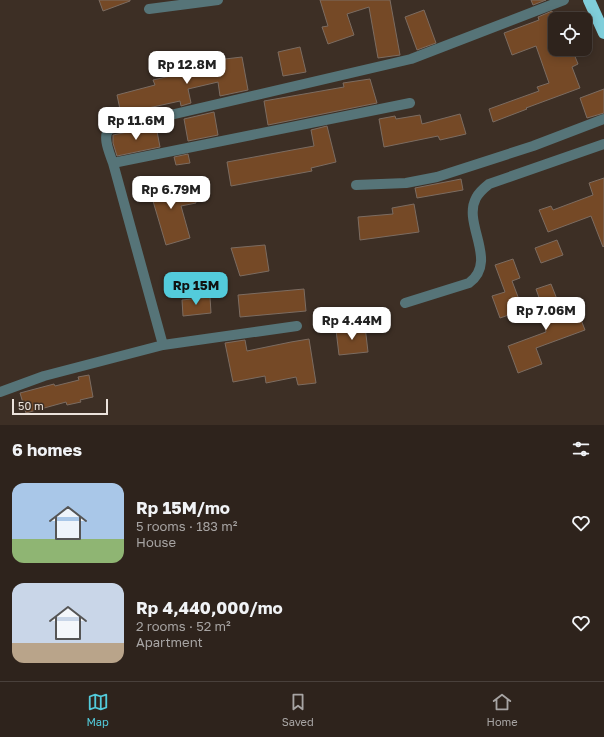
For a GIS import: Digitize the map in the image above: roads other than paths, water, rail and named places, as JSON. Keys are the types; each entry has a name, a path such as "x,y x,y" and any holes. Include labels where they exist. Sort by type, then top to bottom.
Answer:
{"highway":[{"path":"589,0 604,33"}],"street":[{"path":"149,9 218,0"},
{"path":"163,345 105,136 108,130 411,59 564,0"},
{"path":"113,163 410,103"},
{"path":"356,185 406,182 437,176 533,146 604,119"},
{"path":"405,302 469,283 478,272 481,250 472,214 473,205 476,197 489,184 604,144"},
{"path":"0,392 44,376 163,345 297,326"}]}
